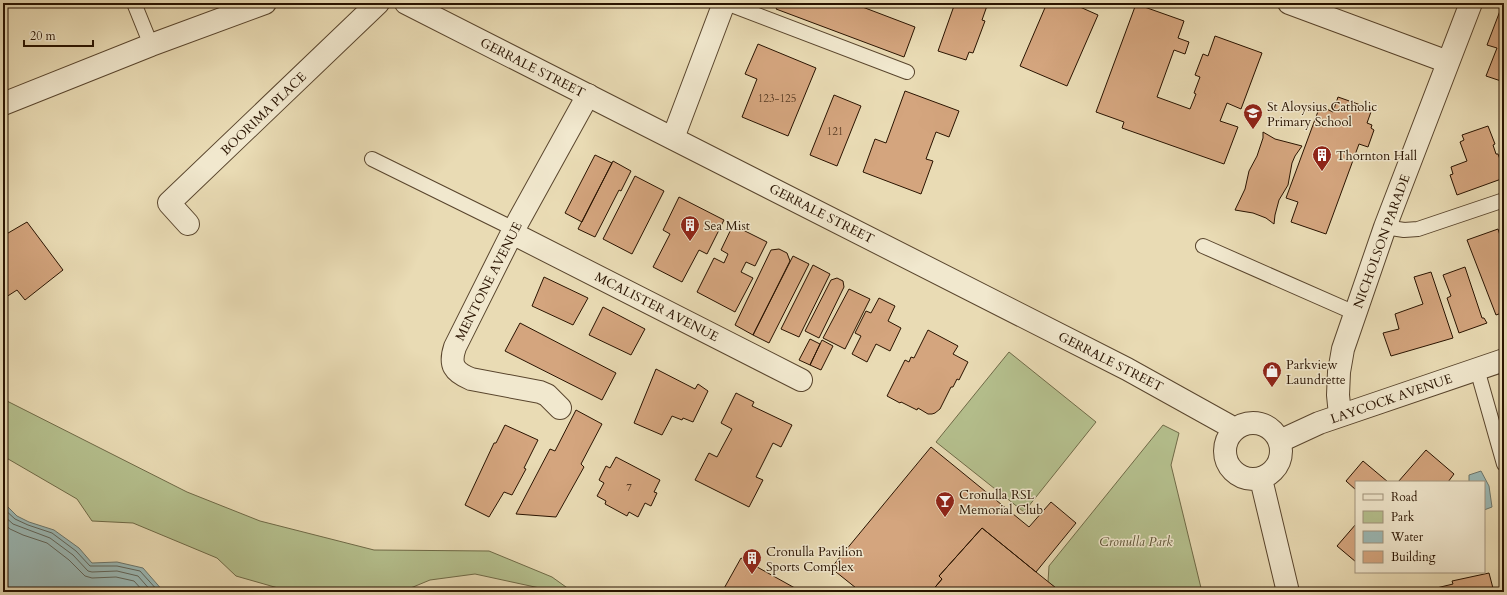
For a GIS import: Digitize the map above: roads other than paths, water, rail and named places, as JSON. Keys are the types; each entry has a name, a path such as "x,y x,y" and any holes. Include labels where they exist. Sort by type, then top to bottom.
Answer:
{"street":[{"path":"3,104 151,45 265,3"},
{"name":"BOORIMA PLACE","path":"188,224 169,203 378,3"},
{"name":"GERRALE STREET","path":"406,3 1127,369 1235,429"},
{"path":"673,138 725,3"},
{"path":"1289,3 1448,62"},
{"name":"NICHOLSON PARADE","path":"1340,415 1338,372 1343,349 1385,227 1471,3"},
{"name":"MENTONE AVENUE","path":"560,408 547,395 540,392 471,379 462,375 456,370 453,364 452,356 455,347 513,231 588,95"},
{"name":"MCALISTER AVENUE","path":"513,231 801,380"},
{"name":"LAYCOCK AVENUE","path":"1280,441 1298,431 1340,415 1504,360"},
{"path":"1252,423 1261,424 1272,430 1280,441 1282,457 1275,471 1261,479 1253,480 1244,479 1231,470 1224,453 1225,444 1235,429 1252,423"},
{"path":"1261,479 1288,592"}],"lane":[{"path":"134,3 151,45"},
{"path":"725,3 907,72"},
{"name":"MCALISTER AVENUE","path":"372,159 513,231"},
{"path":"1385,227 1404,230 1418,229 1504,200"},
{"path":"1203,246 1355,313"},
{"path":"1477,370 1504,464"}],"water":[{"path":"1481,471 1489,486 1492,507 1485,510 1485,481 1469,481 1469,475"},
{"path":"3,502 17,516 29,522 54,530 79,548 92,563 117,562 143,568 164,592 3,592"}],"place":[{"name":"St Aloysius Catholic Primary School","path":"1253,130"},
{"name":"Thornton Hall","path":"1322,172"},
{"name":"Sea Mist","path":"690,242"},
{"name":"Parkview Laundrette","path":"1272,388"},
{"name":"Cronulla RSL Memorial Club","path":"945,518"},
{"name":"Cronulla Pavilion Sports Complex","path":"752,575"}],"park label":[{"name":"Cronulla Park","path":"1136,541"}]}
